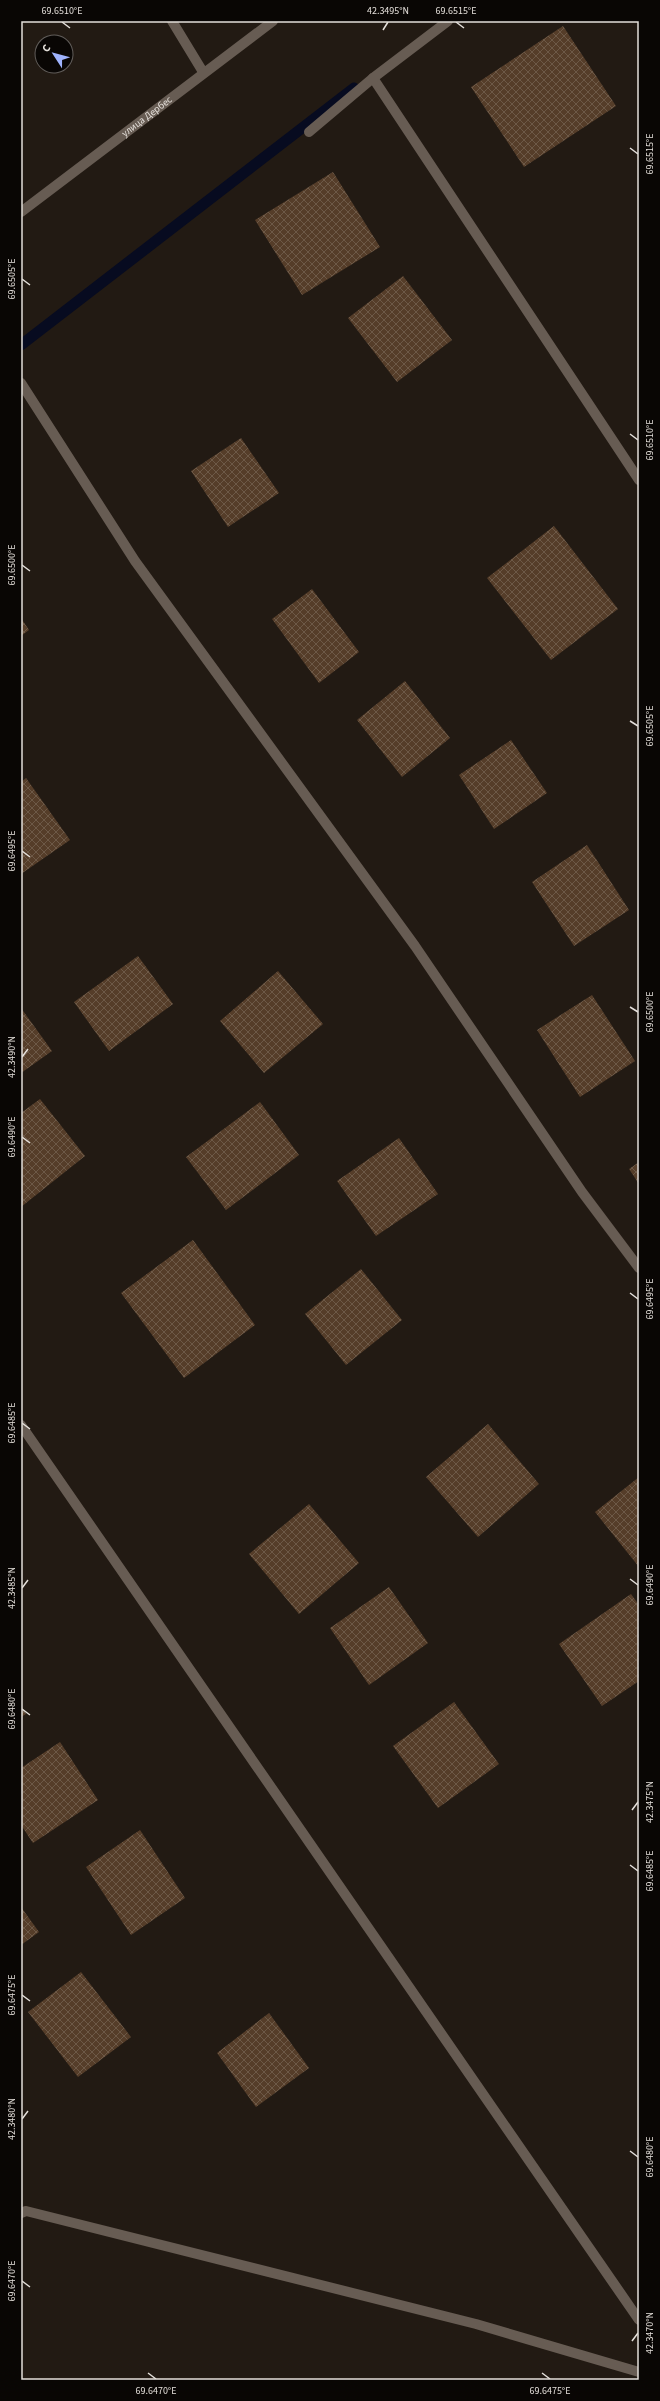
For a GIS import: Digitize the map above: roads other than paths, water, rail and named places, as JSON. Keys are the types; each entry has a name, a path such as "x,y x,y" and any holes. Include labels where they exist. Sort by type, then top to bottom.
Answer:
{"street":[{"path":"172,21 203,72"},
{"name":"улица Дербес","path":"21,212 203,72 273,21"},
{"path":"309,132 373,78 448,21"},
{"path":"373,78 639,480"},
{"path":"21,383 135,561 415,946 582,1192 639,1268"},
{"path":"21,1425 639,2320"},
{"path":"23,2210 476,2324 639,2372"}],"waterway":[{"path":"21,345 354,88"}]}
